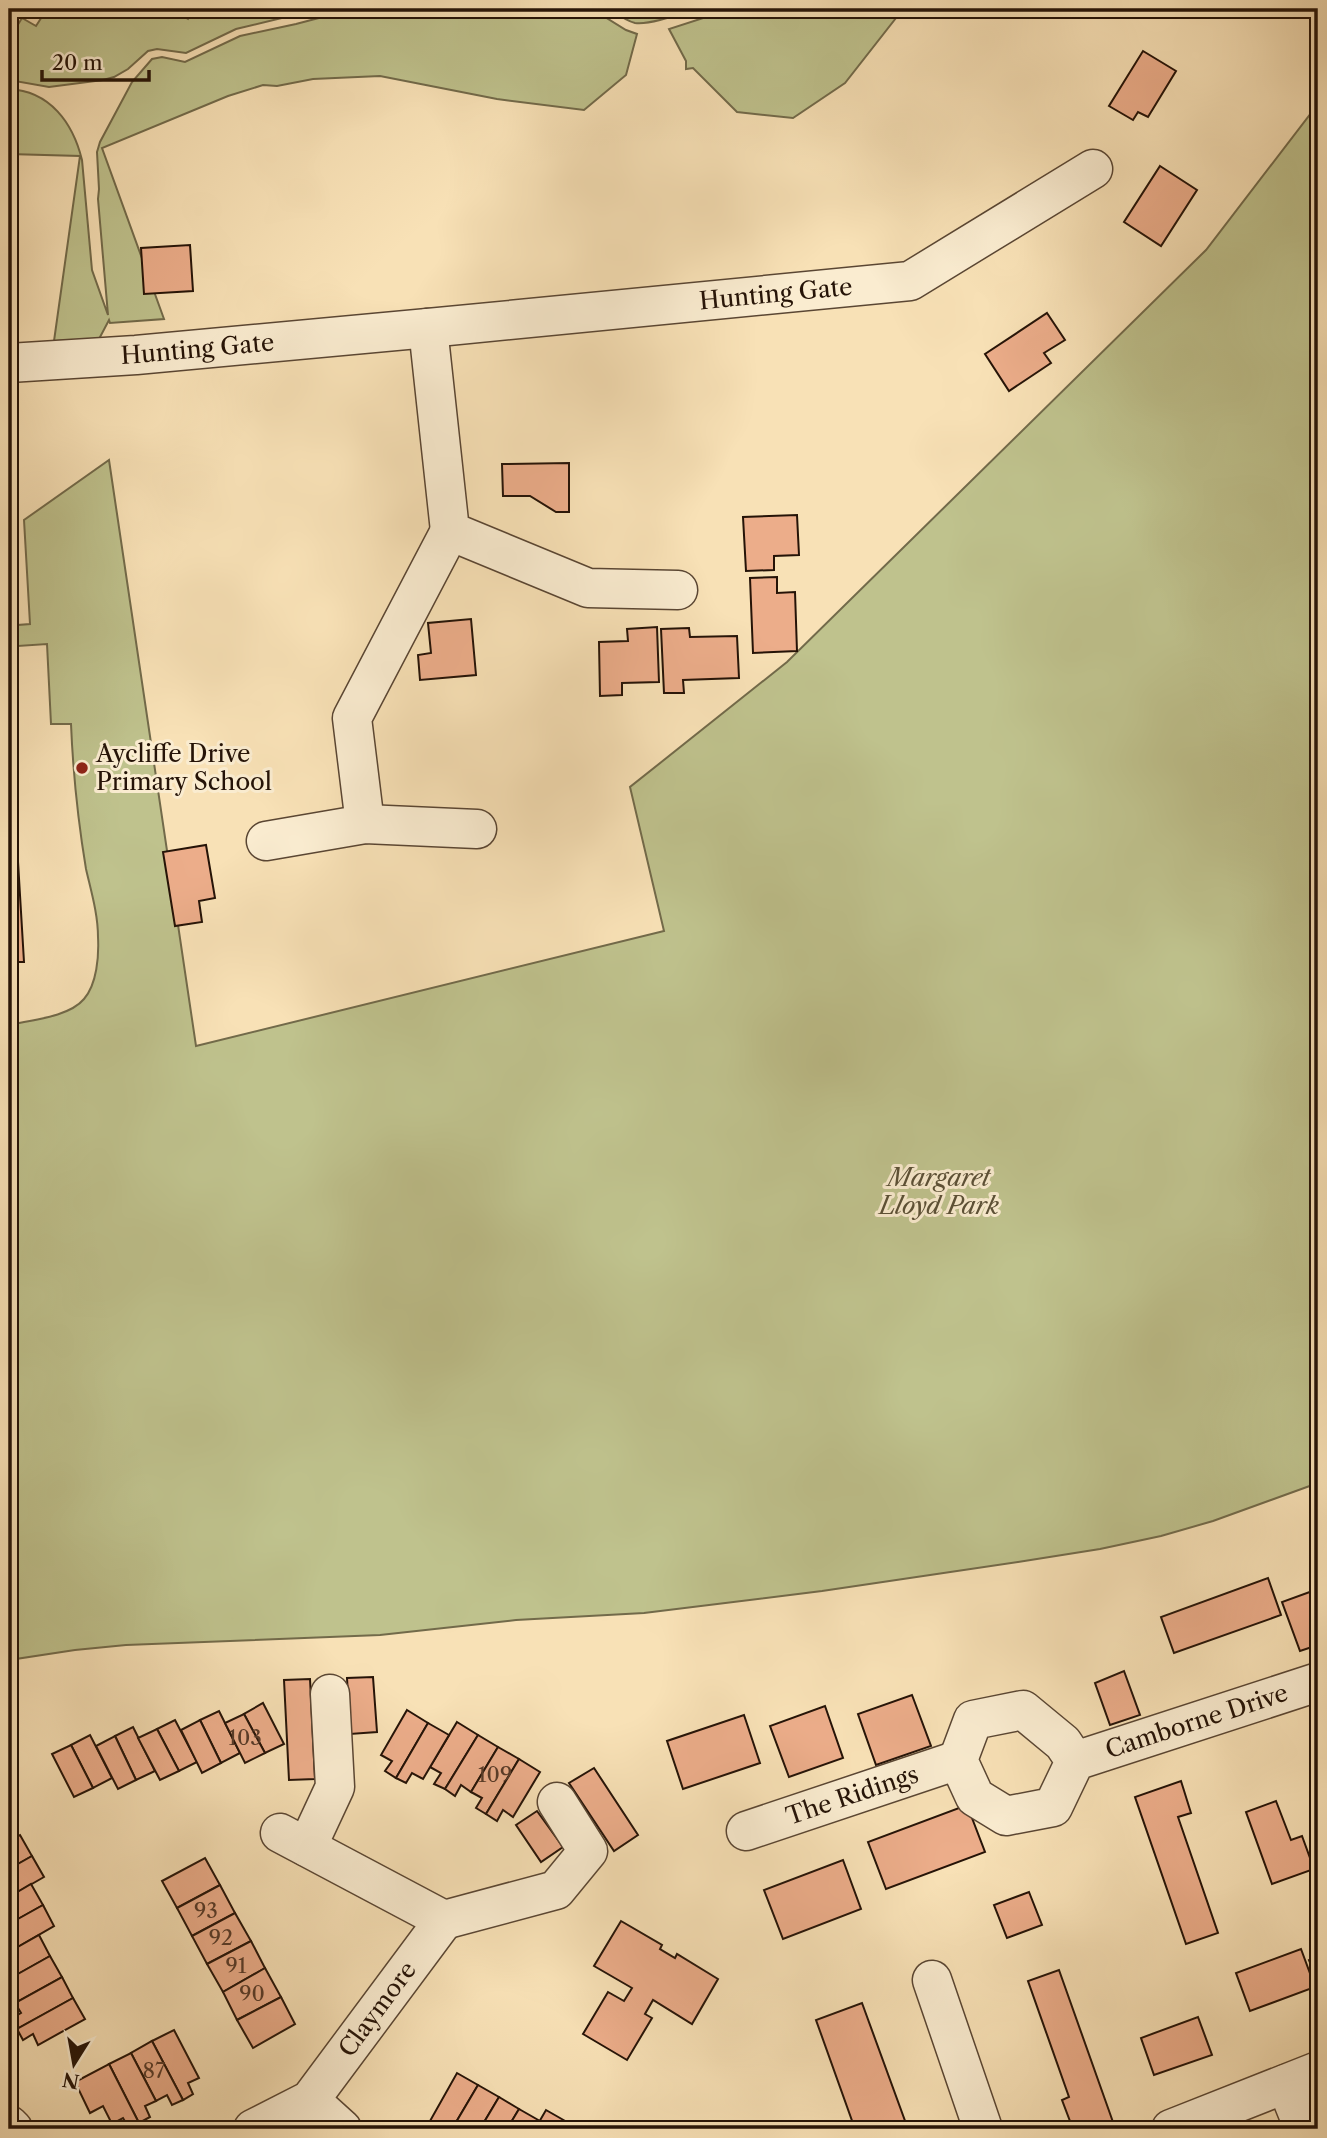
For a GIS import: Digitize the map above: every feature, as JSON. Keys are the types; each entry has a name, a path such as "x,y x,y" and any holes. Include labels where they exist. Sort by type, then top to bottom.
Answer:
{"street":[{"name":"Hunting Gate","path":"9,363 136,355 910,281 1093,169"},
{"path":"365,824 352,719 450,531 428,328"},
{"path":"450,531 588,588 678,590"},
{"path":"266,841 365,824 477,829"},
{"name":"Camborne Drive","path":"1075,1761 1063,1743 1023,1710 972,1720 958,1760 975,1797 1006,1816 1053,1807 1075,1761 1318,1682"},
{"path":"330,1693 335,1787 294,1840 444,1920 556,1890 588,1851 557,1802"},
{"name":"The Ridings","path":"746,1831 958,1760"},
{"name":"Claymore","path":"253,2129 310,2100 444,1920"},
{"path":"932,1980 983,2129"},
{"path":"1171,2129 1302,2078 1304,2129"},
{"path":"310,2100 342,2129"},
{"path":"9,2125 13,2129"}],"green space":[{"path":"47,9 171,9 188,19 194,10 198,9 319,9 236,29 186,53 157,49 148,51 128,69 103,80 49,87 9,80 9,39 22,18 36,26"},
{"path":"353,9 392,9 429,15 458,9 592,9 637,34 626,75 584,110 497,99 380,76 313,79 277,86 263,85 228,96 102,148 164,319 110,323 109,320 99,339 54,341 80,156 9,154 9,89 24,91 48,103 73,134 82,160 92,270 108,315 98,199 97,152 132,82 152,59 162,57 185,62 240,36"},
{"path":"610,9 696,9 666,19 635,23"},
{"path":"731,9 903,9 845,83 793,118 737,112 693,68 686,69 686,61 669,29"},
{"name":"Margaret Lloyd Park","path":"1318,104 1318,1483 1213,1521 1161,1536 1100,1549 822,1591 644,1613 516,1620 380,1635 126,1645 9,1660 9,1025 49,1017 69,1010 84,999 92,986 98,945 96,911 78,815 71,724 51,724 47,644 18,646 18,625 30,624 24,520 109,460 196,1046 664,931 630,787 787,662 1206,250"}],"building":[{"path":"1143,51 1176,71 1148,117 1138,112 1133,120 1109,106"},
{"path":"1160,166 1197,190 1161,246 1124,222"},
{"path":"190,245 193,291 144,294 141,248"},
{"path":"1047,313 1065,340 1044,353 1051,363 1009,391 985,354"},
{"path":"569,463 569,512 556,512 530,496 503,496 502,464"},
{"path":"797,515 799,555 774,556 774,570 746,571 743,517"},
{"path":"777,577 777,593 795,592 797,651 753,653 750,578"},
{"path":"471,619 476,675 420,680 418,655 431,653 428,623"},
{"path":"657,627 659,682 622,683 622,695 600,696 599,642 628,641 627,629"},
{"path":"689,628 690,637 737,636 739,678 683,680 684,693 664,693 661,629"},
{"path":"9,845 17,845 24,962 9,962"},
{"path":"206,845 215,898 199,901 202,922 175,926 163,852"},
{"path":"1268,1578 1281,1615 1174,1653 1161,1617"},
{"path":"1318,1589 1318,1645 1300,1651 1282,1602"},
{"path":"1124,1671 1140,1715 1110,1725 1095,1683"},
{"path":"373,1677 377,1732 350,1734 347,1678"},
{"path":"310,1679 315,1779 289,1780 284,1680"},
{"path":"912,1695 931,1746 876,1765 858,1714"},
{"path":"263,1703 284,1744 265,1753 244,1714"},
{"path":"825,1706 843,1758 789,1777 770,1726"},
{"path":"407,1710 428,1723 396,1778 385,1771 392,1761 381,1755"},
{"path":"219,1711 240,1753 221,1763 200,1720"},
{"path":"244,1714 265,1753 245,1763 225,1723"},
{"path":"744,1715 760,1763 683,1789 667,1741"},
{"path":"175,1720 197,1762 179,1771 157,1729"},
{"path":"200,1720 221,1763 202,1773 181,1730"},
{"path":"457,1722 478,1735 445,1789 434,1784 441,1773 430,1767"},
{"path":"428,1723 449,1735 423,1779 412,1773 406,1783 396,1778"},
{"path":"133,1727 155,1771 136,1780 115,1736"},
{"path":"157,1729 179,1771 160,1780 138,1738"},
{"path":"90,1735 112,1778 93,1788 71,1745"},
{"path":"478,1735 498,1747 471,1792 461,1785 455,1796 445,1789"},
{"path":"115,1736 136,1780 118,1789 96,1746"},
{"path":"71,1745 93,1788 74,1797 52,1754"},
{"path":"498,1747 519,1759 486,1814 476,1808 482,1798 471,1792"},
{"path":"519,1759 540,1772 513,1817 503,1810 497,1821 486,1814"},
{"path":"594,1768 638,1835 614,1851 569,1783"},
{"path":"1181,1781 1191,1813 1178,1817 1218,1933 1186,1944 1135,1797"},
{"path":"1276,1801 1291,1840 1302,1836 1314,1869 1272,1884 1246,1812"},
{"path":"967,1805 985,1852 886,1889 868,1842"},
{"path":"537,1811 563,1847 541,1862 516,1825"},
{"path":"20,1835 32,1856 9,1869 9,1841"},
{"path":"32,1856 44,1877 9,1897 9,1869"},
{"path":"205,1858 220,1885 177,1908 162,1881"},
{"path":"843,1860 861,1909 783,1939 764,1890"},
{"path":"31,1884 43,1905 9,1924 9,1897"},
{"path":"220,1885 235,1913 192,1936 177,1908"},
{"path":"1029,1892 1042,1925 1007,1938 994,1905"},
{"path":"43,1905 54,1926 9,1952 9,1924"},
{"path":"235,1913 251,1941 207,1964 192,1936"},
{"path":"621,1921 662,1945 660,1949 675,1958 677,1954 718,1979 692,2024 653,2000 645,2014 652,2018 627,2060 583,2034 608,1992 624,2001 632,1988 594,1966"},
{"path":"39,1935 50,1956 9,1979 9,1952"},
{"path":"251,1941 265,1968 223,1992 207,1964"},
{"path":"1301,1949 1315,1987 1250,2011 1236,1973"},
{"path":"50,1956 62,1977 15,2003 9,1992 9,1979"},
{"path":"1318,1957 1318,1983 1309,1960"},
{"path":"265,1968 281,1997 237,2020 223,1992"},
{"path":"1059,1970 1113,2122 1092,2129 1073,2129 1062,2100 1069,2097 1028,1981"},
{"path":"62,1977 73,1998 17,2029 11,2019 21,2013 15,2003"},
{"path":"281,1997 295,2024 253,2048 237,2020"},
{"path":"73,1998 85,2019 38,2045 33,2034 23,2040 17,2029"},
{"path":"862,2003 908,2129 855,2129 816,2020"},
{"path":"1198,2017 1212,2055 1154,2075 1141,2038"},
{"path":"174,2030 199,2078 188,2083 193,2094 183,2100 152,2041"},
{"path":"152,2041 183,2100 172,2105 167,2095 156,2101 131,2053"},
{"path":"131,2053 156,2101 145,2106 150,2117 139,2123 109,2064"},
{"path":"109,2064 139,2123 129,2128 123,2118 112,2124 103,2106 90,2113 75,2082"},
{"path":"457,2073 478,2085 452,2129 438,2129 440,2126 430,2121"},
{"path":"478,2085 499,2097 480,2129 452,2129"},
{"path":"499,2097 519,2109 507,2129 480,2129"},
{"path":"519,2109 540,2121 535,2129 507,2129"},
{"path":"546,2110 567,2122 563,2129 535,2129"},
{"path":"567,2122 580,2129 563,2129"}],"place":[{"name":"Aycliffe Drive Primary School","path":"82,768"}]}
